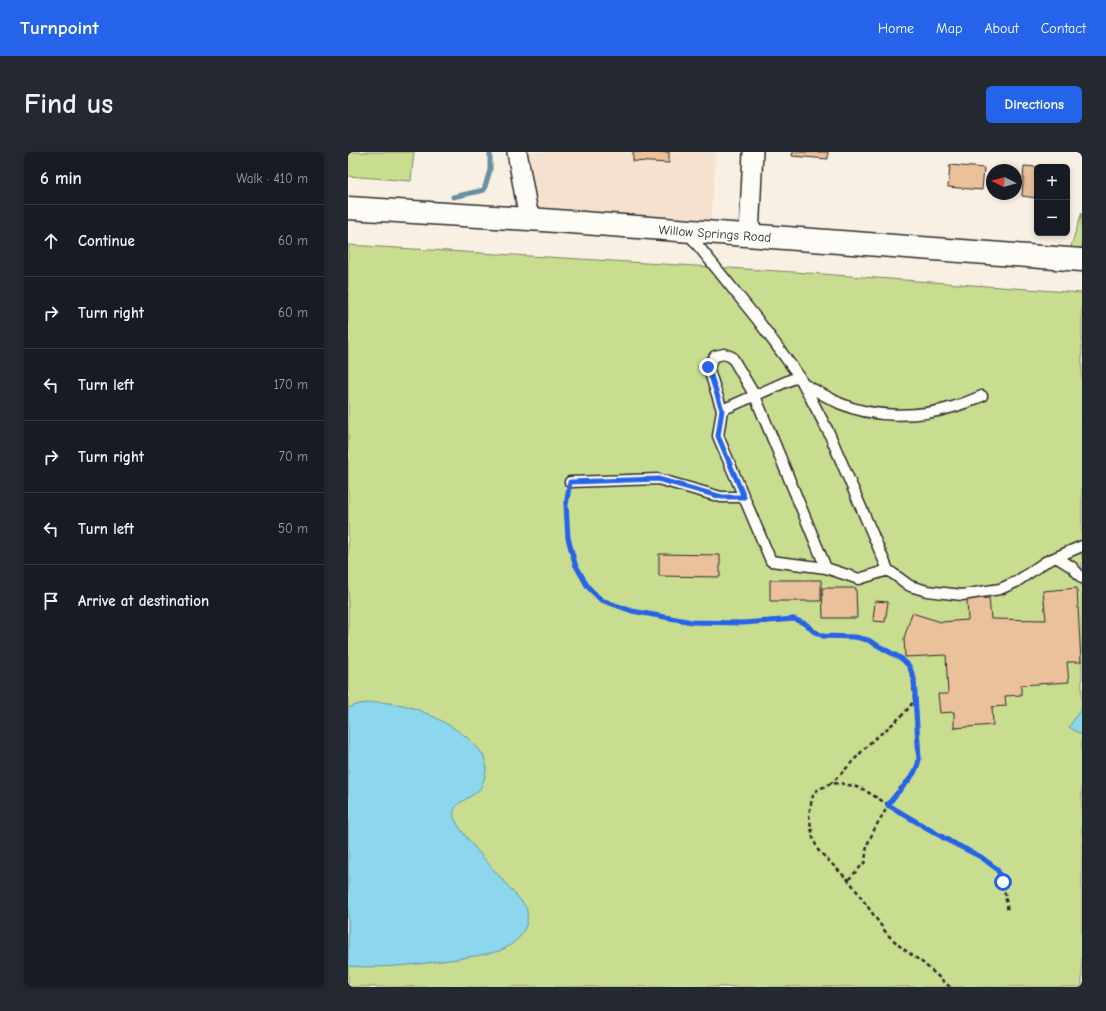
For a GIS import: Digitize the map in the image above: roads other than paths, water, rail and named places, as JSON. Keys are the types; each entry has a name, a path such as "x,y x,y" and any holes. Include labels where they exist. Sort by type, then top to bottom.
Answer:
{"main road":[{"name":"Willow Springs Road","path":"348,208 529,218 749,236 1082,260"}],"street":[{"path":"518,152 529,218"},
{"path":"749,236 753,152"}],"lane":[{"path":"687,231 757,319 801,380 829,433 888,570 910,586 927,591 962,595 1000,589 1016,582 1045,562 1082,546"},
{"path":"826,568 754,396 732,357 724,354 715,356 710,363 709,372 722,410 718,436 772,561 826,568 859,579 888,570"},
{"path":"722,410 754,396 801,380 840,403 868,412 892,415 918,414 952,408 982,396"},
{"path":"570,482 658,479 722,497 744,497"},
{"path":"1056,557 1072,567 1082,578"}],"water":[{"path":"377,702 391,703 413,708 433,716 467,737 483,754 486,769 481,787 474,794 459,803 454,812 454,817 465,836 526,907 527,921 522,934 506,948 499,951 457,959 416,964 376,967 348,966 348,708 359,704"},
{"path":"1082,707 1082,735 1069,727"}],"waterway":[{"path":"453,197 484,190 490,170 490,152"}]}
